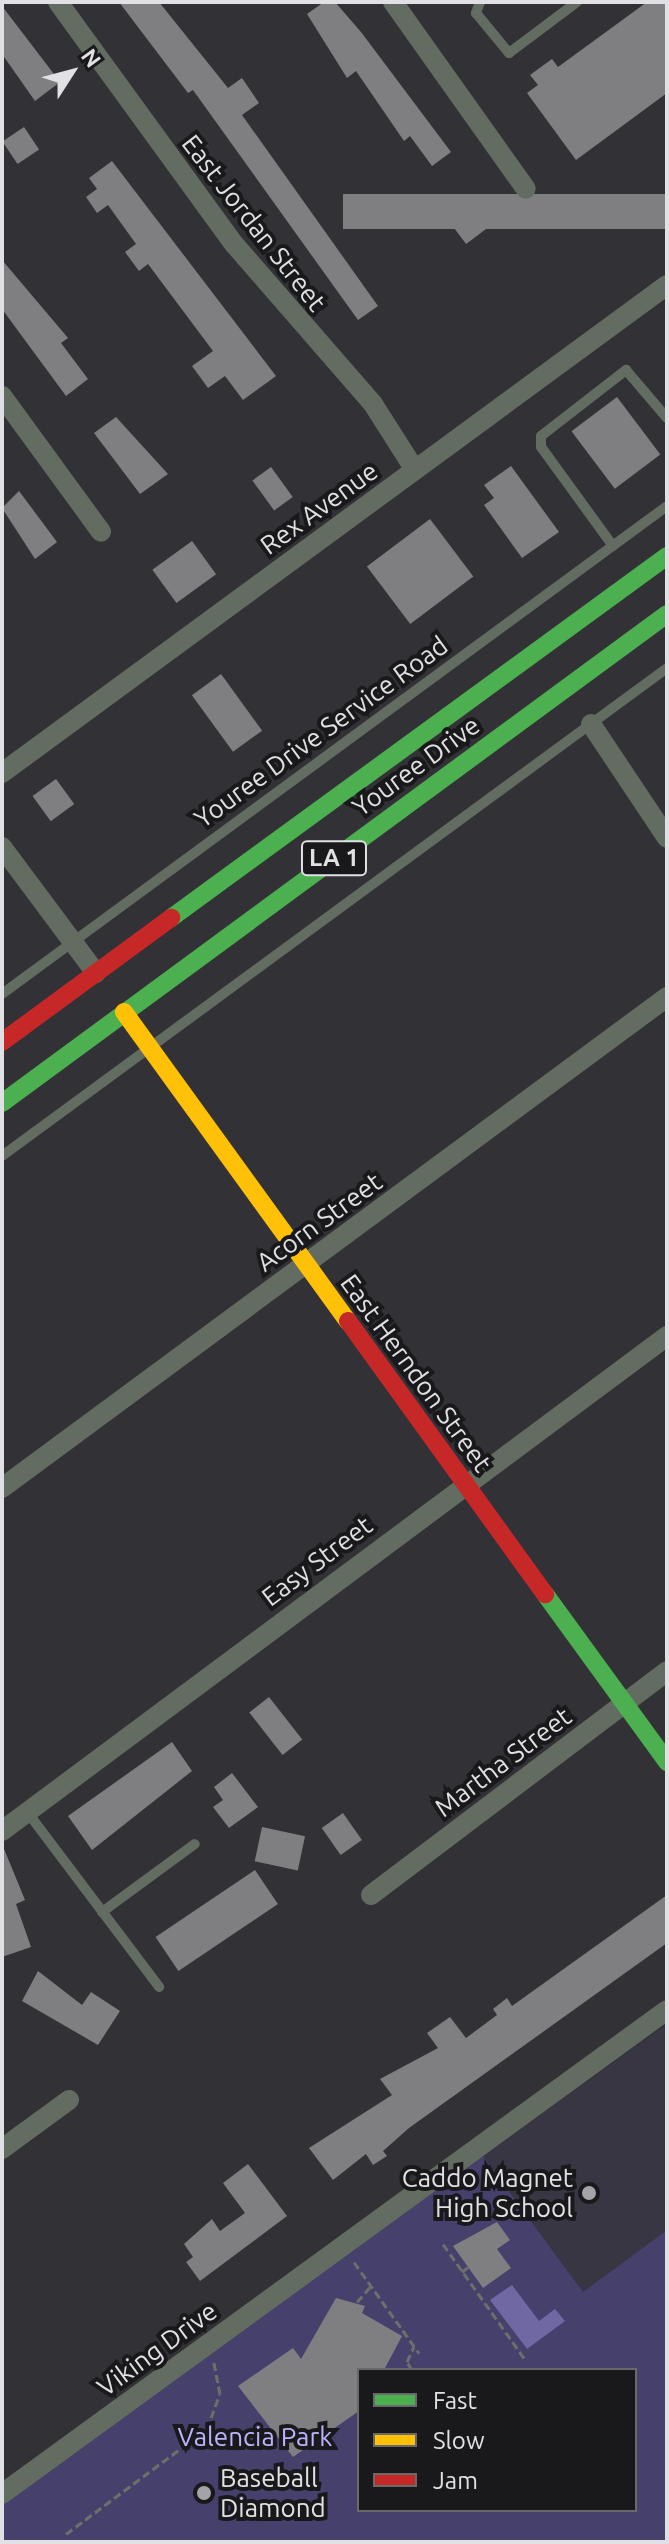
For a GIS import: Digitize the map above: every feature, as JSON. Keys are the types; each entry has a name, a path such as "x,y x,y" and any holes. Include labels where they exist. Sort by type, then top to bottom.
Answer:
{"main road":[{"name":"Youree Drive","path":"2,1042 667,556"},
{"name":"Youree Drive","path":"2,1103 667,614"},
{"name":"East Herndon Street","path":"96,973 667,1762"}],"street":[{"name":"East Jordan Street","path":"58,2 234,244 373,404 415,470"},
{"path":"393,2 526,189"},
{"name":"Rex Avenue","path":"2,773 667,285"},
{"path":"2,396 101,532"},
{"path":"591,724 667,838"},
{"path":"2,847 96,973"},
{"name":"Acorn Street","path":"2,1488 667,997"},
{"name":"Easy Street","path":"2,1831 463,1483 667,1336"},
{"name":"Martha Street","path":"371,1895 667,1671"},
{"name":"Viking Drive","path":"2,2494 667,2010"},
{"path":"2,2149 69,2100"}],"lane":[{"path":"480,2 476,13 509,53 577,2"},
{"path":"613,546 541,447 541,436 626,370 667,418"},
{"name":"Youree Drive Service Road","path":"2,994 667,506"},
{"path":"2,1156 667,668"},
{"path":"28,1813 159,1987"},
{"path":"102,1912 195,1844"}],"path":[{"path":"443,2244 524,2358"},
{"path":"342,2246 419,2353"},
{"path":"462,2272 468,2267"},
{"path":"357,2302 371,2286"},
{"path":"411,2368 407,2362 414,2346"},
{"path":"66,2534 207,2429 220,2394 213,2359"}],"shaded area":[{"name":"Caddo Magnet High School","path":"667,2024 667,2230 583,2292 483,2156"},
{"path":"512,2285 539,2321 555,2309 565,2321 527,2349 490,2300"}],"green space":[{"name":"Valencia Park","path":"477,2148 583,2292 667,2230 667,2542 2,2542 2,2494"}],"building":[{"path":"119,2 159,2 228,88 242,78 259,103 242,115 378,306 358,320 193,90 188,93"},
{"path":"324,2 335,2 361,32 451,152 432,166 410,136 404,141 356,71 347,78 307,14"},
{"path":"647,2 667,2 667,93 576,160 527,93 538,85 530,75 552,59 558,67"},
{"path":"2,6 60,82 35,101 2,54"},
{"path":"24,127 39,149 18,164 2,142"},
{"path":"112,161 276,376 243,400 225,376 208,388 192,366 213,351 148,264 139,271 125,252 136,244 108,205 97,213 86,197 97,189 89,178"},
{"path":"343,194 667,194 667,229 343,229"},
{"path":"484,198 500,219 466,244 450,223"},
{"path":"2,260 68,338 61,343 88,379 66,396 2,309"},
{"path":"617,397 660,455 615,489 571,431"},
{"path":"116,417 168,474 140,494 94,433"},
{"path":"511,466 559,532 522,558 484,505 494,498 484,485"},
{"path":"271,467 293,497 274,510 252,481"},
{"path":"19,491 57,542 35,559 2,508"},
{"path":"430,519 473,577 410,624 367,567"},
{"path":"192,541 216,574 176,603 152,570"},
{"path":"221,674 262,731 233,752 192,695"},
{"path":"56,779 74,804 51,821 33,796"},
{"path":"269,1697 302,1740 283,1755 249,1712"},
{"path":"172,1742 192,1771 92,1850 68,1816"},
{"path":"232,1773 258,1807 229,1828 213,1807 223,1800 214,1787"},
{"path":"343,1813 362,1840 341,1855 322,1828"},
{"path":"262,1827 305,1836 298,1870 255,1861"},
{"path":"2,1844 25,1900 16,1904 31,1947 2,1957"},
{"path":"255,1870 278,1904 178,1971 156,1937"},
{"path":"667,1895 667,1943 409,2128 383,2151 387,2156 373,2165 366,2154 333,2180 309,2148 392,2095 380,2079 438,2048 427,2033 450,2017 466,2038 497,2015 493,2009 507,1998 512,2006"},
{"path":"38,1971 82,2005 91,1992 120,2011 98,2045 22,2001"},
{"path":"248,2164 287,2216 200,2281 186,2262 193,2257 184,2244 212,2219 220,2231 245,2213 223,2183"},
{"path":"497,2222 510,2240 497,2249 511,2268 483,2288 453,2246"},
{"path":"336,2298 365,2306 362,2313 402,2336 385,2368 357,2368 357,2412 293,2457 238,2386 293,2348 301,2359"}],"traffic: fast":[{"path":"171,918 667,556"},
{"path":"2,1103 667,614"},
{"path":"545,1594 667,1762"}],"traffic: slow":[{"path":"124,1012 348,1321"}],"traffic: jam":[{"path":"2,1042 171,918"},
{"path":"348,1321 545,1594"}],"place":[{"name":"Caddo Magnet High School","path":"589,2193"},
{"name":"Baseball Diamond","path":"204,2493"}]}
